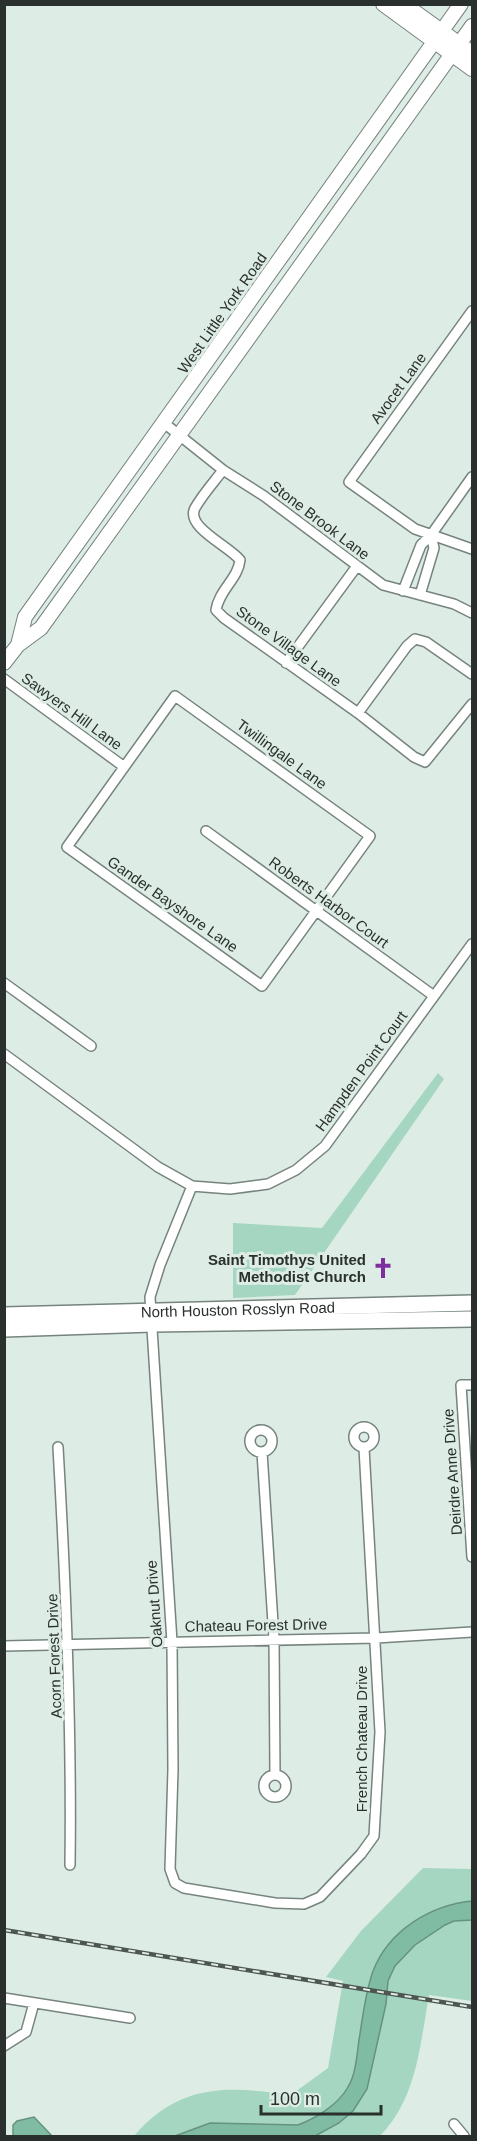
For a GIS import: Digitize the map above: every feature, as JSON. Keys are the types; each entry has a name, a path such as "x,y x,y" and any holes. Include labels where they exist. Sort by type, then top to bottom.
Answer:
{"main road":[{"path":"383,4 456,50 472,69"},
{"path":"404,4 438,37"},
{"name":"West Little York Road","path":"18,645 25,617 461,4"},
{"name":"West Little York Road","path":"4,663 18,645 41,628 472,26"},
{"path":"456,50 472,53"},
{"path":"347,165 364,177"},
{"path":"260,288 277,299"},
{"name":"North Houston Rosslyn Road","path":"298,1315 421,1304 472,1303"},
{"path":"420,1320 421,1304"},
{"name":"North Houston Rosslyn Road","path":"4,1315 152,1318 298,1315 420,1320 472,1318"},
{"name":"North Houston Rosslyn Road","path":"4,1329 152,1318"}],"street":[{"name":"Avocet Lane","path":"431,535 416,529 349,482 472,311"},
{"name":"Stone Brook Lane","path":"164,423 223,470 264,496 383,585 472,613"},
{"name":"Stone Village Lane","path":"223,470 194,510 193,518 198,527 234,552 240,560 239,569 218,599 216,610 286,663 358,713 414,757 425,762 432,757 472,704"},
{"path":"403,591 421,545 431,535 472,477"},
{"path":"431,535 472,549"},
{"path":"420,595 434,548 431,535"},
{"path":"286,663 357,566"},
{"path":"358,713 407,646 415,639 426,642 472,674"},
{"name":"Sawyers Hill Lane","path":"4,679 123,766"},
{"name":"Twillingale Lane","path":"123,766 176,696 370,836 317,912"},
{"name":"Gander Bayshore Lane","path":"123,766 67,847 262,986 317,912"},
{"name":"Roberts Harbor Court","path":"206,831 434,996"},
{"name":"Hampden Point Court","path":"4,1054 158,1167 192,1186 230,1188 267,1184 296,1170 325,1146 472,944"},
{"path":"4,983 91,1046"},
{"name":"Oaknut Drive","path":"175,1883 170,1869 173,1769 172,1642 150,1297 160,1265 192,1186"},
{"name":"Deirdre Anne Drive","path":"472,1385 461,1385 472,1557"},
{"name":"Acorn Forest Drive","path":"58,1447 69,1644 72,1754 70,1865"},
{"name":"French Chateau Drive","path":"175,1883 184,1888 263,1901 304,1904 320,1897 361,1854 374,1836 380,1732 364,1448"},
{"path":"262,1452 274,1639 275,1775"},
{"name":"Chateau Forest Drive","path":"4,1646 376,1638 472,1632"},
{"path":"4,1998 130,2018"},
{"path":"4,2046 26,2032 34,2003"},
{"path":"454,2124 464,2136"}],"shaded area":[{"path":"438,1073 444,1079 295,1295 233,1298 233,1223 322,1228"},
{"path":"423,1868 472,1869 472,2001 429,1995 419,2052 409,2088 402,2105 380,2136 134,2136 151,2119 187,2097 225,2090 291,2095 328,2068 343,1981 326,1977 361,1931"},
{"path":"472,1901 472,1920 454,1921 445,1925 415,1945 395,1966 388,1981 386,2004 367,2089 353,2111 339,2123 315,2136 175,2136 210,2123 298,2125 333,2105 344,2094 353,2075 367,1994 380,1956 389,1943 413,1922 441,1908"},
{"path":"34,2117 52,2136 13,2136 13,2125 17,2121"}],"railway":[{"path":"4,1930 472,2007"}],"place":[{"name":"Saint Timothys United Methodist Church","path":"383,1268"}]}
